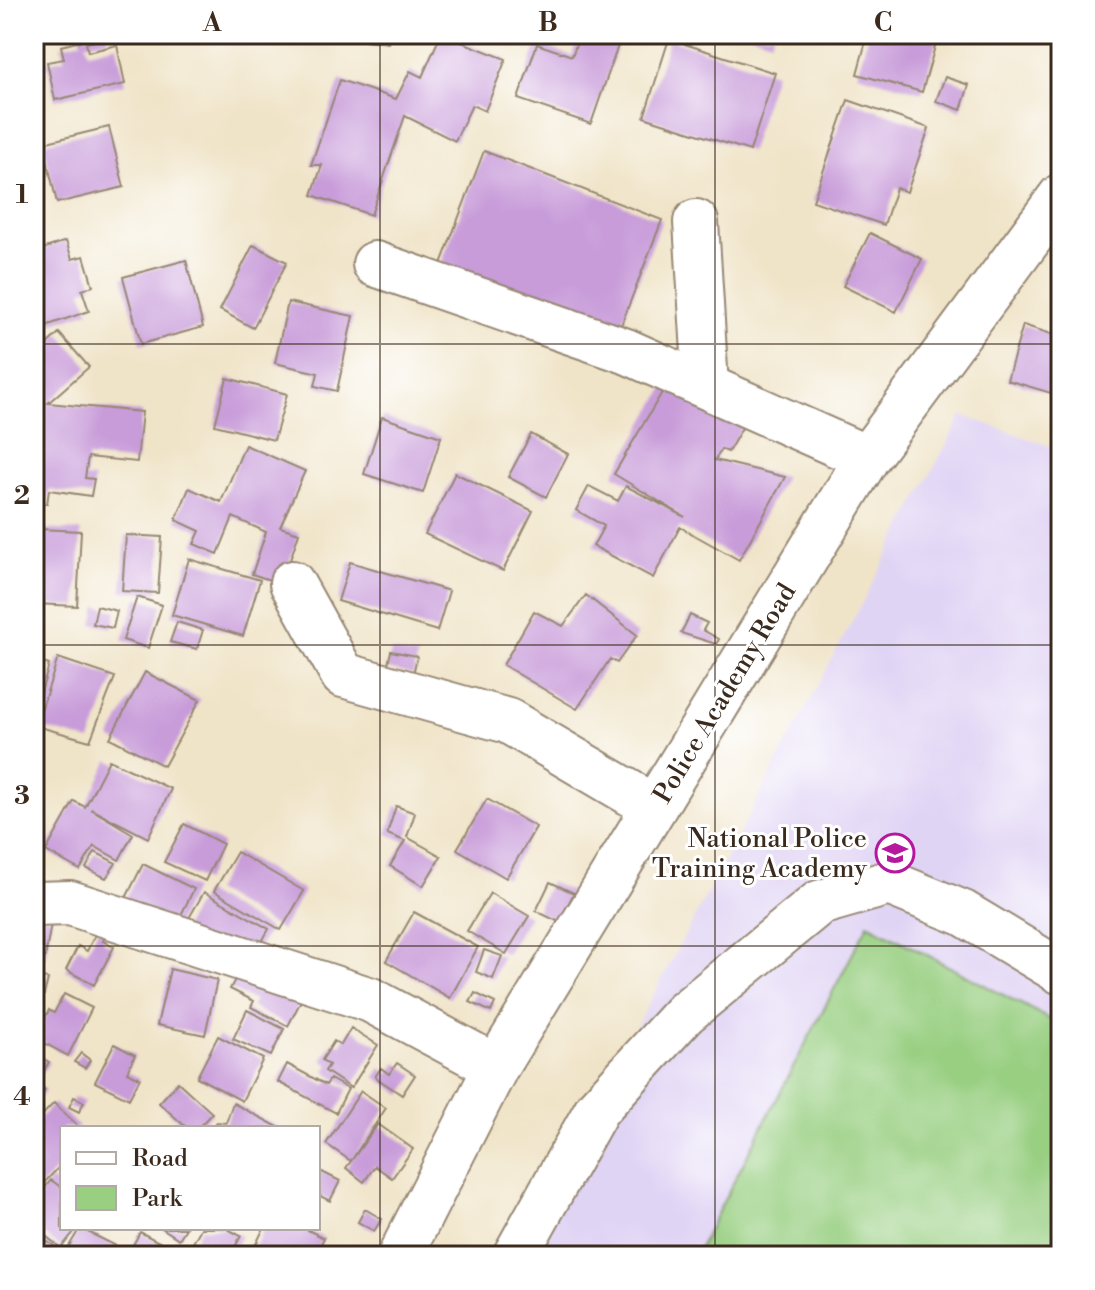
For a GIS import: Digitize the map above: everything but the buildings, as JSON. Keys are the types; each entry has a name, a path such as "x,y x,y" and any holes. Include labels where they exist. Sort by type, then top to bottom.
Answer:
{"street":[{"name":"Police Academy Road","path":"400,1256 496,1067 867,458 1061,196"},
{"path":"696,222 706,386"},
{"path":"375,264 626,351 867,458"},
{"path":"292,583 343,675 508,721 654,807"},
{"path":"515,1256 597,1109 685,1013 819,903 889,883 963,913 1061,972"},
{"path":"34,904 70,903 371,1000 496,1067"}],"shaded area":[{"name":"National Police Training Academy","path":"962,415 1061,450 1061,1256 514,1256"}],"green space":[{"path":"868,924 1061,1025 1061,1256 695,1256"}],"place":[{"name":"National Police Training Academy","path":"895,853"}]}
